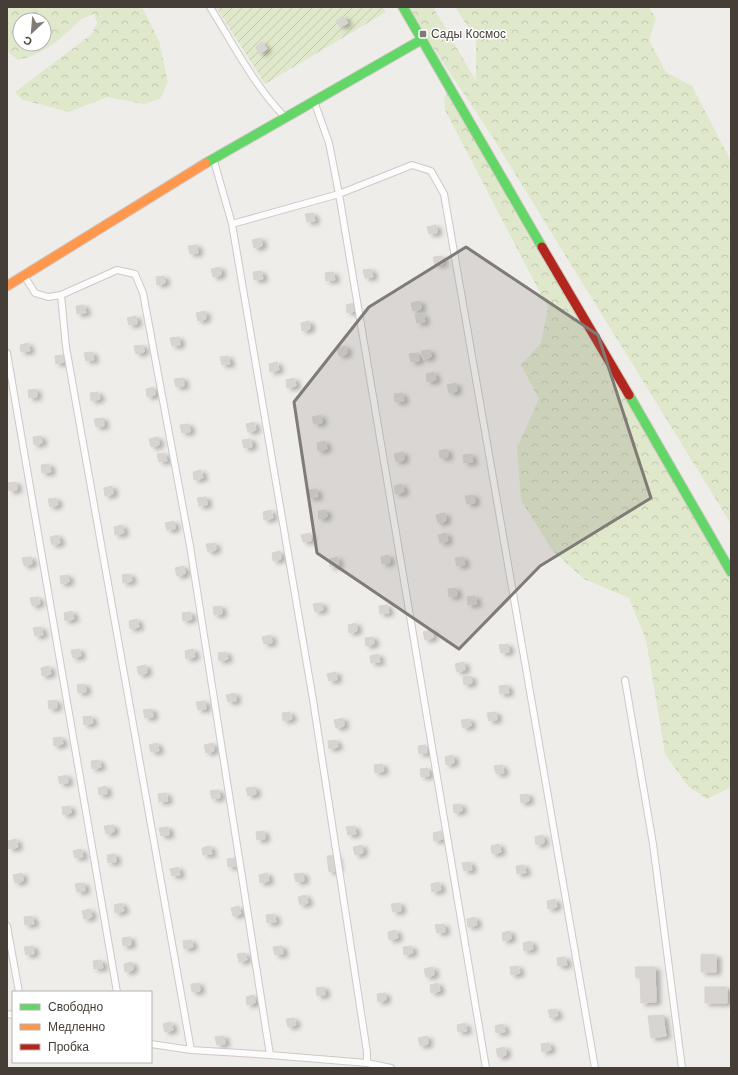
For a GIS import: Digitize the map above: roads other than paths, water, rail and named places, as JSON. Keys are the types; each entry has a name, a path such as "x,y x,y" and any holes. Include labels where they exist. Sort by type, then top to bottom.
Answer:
{"street":[{"path":"403,7 731,572"},
{"path":"7,286 214,158 421,40"}],"lane":[{"path":"210,7 265,94 284,117"},
{"path":"314,100 329,143 339,194 486,1068"},
{"path":"214,158 232,224 313,700 368,1064"},
{"path":"232,224 339,194 412,165 431,171 444,194 595,1068"},
{"path":"24,276 36,293 48,297 61,295 117,270 135,274 143,293 190,546 270,1055"},
{"path":"61,295 66,347 191,1050"},
{"path":"7,353 116,991"},
{"path":"625,680 653,844 682,1068"},
{"path":"7,926 19,991"},
{"path":"152,1044 191,1050 270,1055 368,1064 391,1068"}],"place":[{"name":"Сады Космос","path":"423,34"}]}
